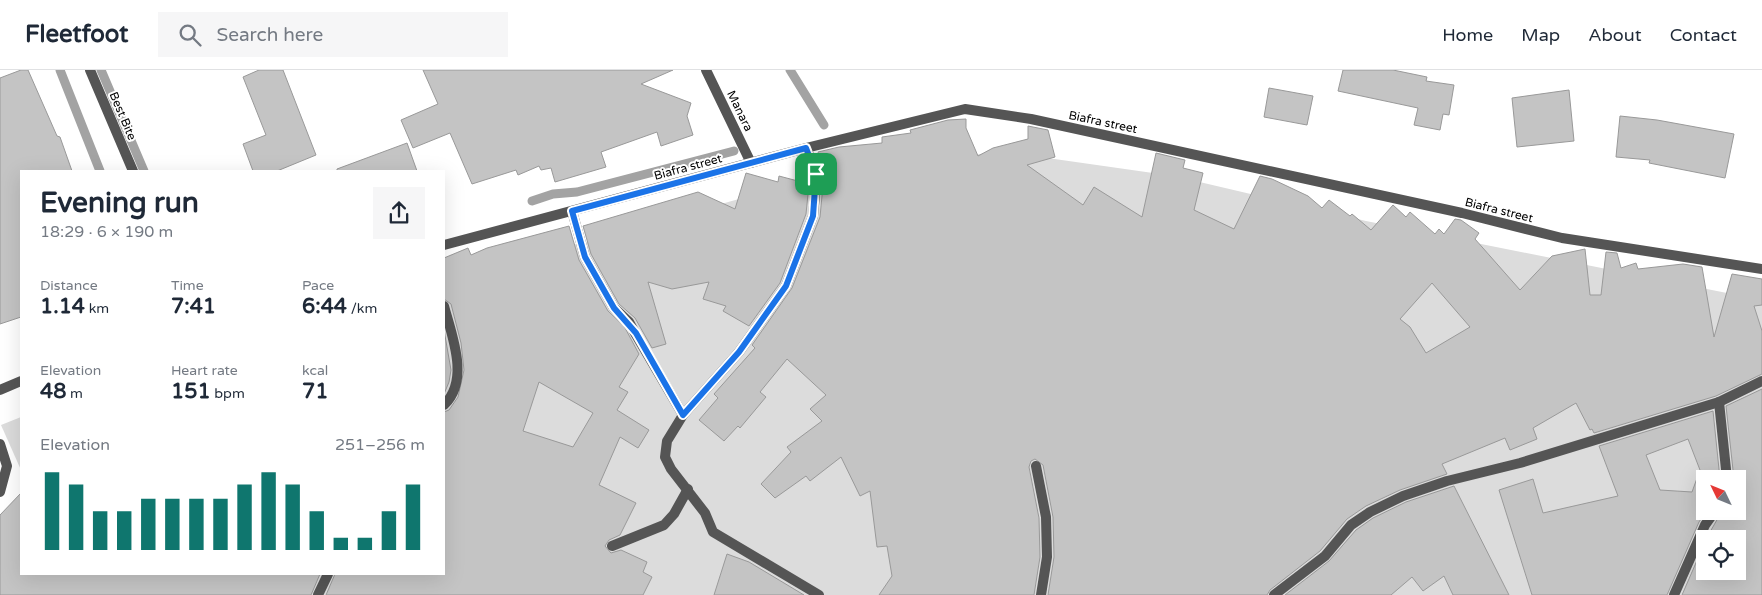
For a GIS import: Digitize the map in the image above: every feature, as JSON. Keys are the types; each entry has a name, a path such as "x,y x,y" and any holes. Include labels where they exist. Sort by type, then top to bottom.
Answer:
{"street":[{"name":"Best Bite","path":"90,70 133,170"},
{"name":"Manara","path":"706,70 751,163"},
{"name":"Biafra street","path":"445,245 806,148 965,110 1041,121 1462,213 1562,238 1762,269"},
{"path":"806,148 816,174 813,216 786,286 739,352 683,415 668,441 665,457 671,469 705,513 713,532 819,595"},
{"path":"572,211 585,257 614,308 636,333 683,415"},
{"path":"445,310 456,357 457,375 454,390 445,404"},
{"path":"0,390 20,381"},
{"path":"1274,595 1325,556 1351,525 1370,512 1404,496 1447,481 1520,463 1719,402 1762,381"},
{"path":"1719,402 1726,470"},
{"path":"0,444 7,466 0,492"},
{"path":"1036,466 1046,517 1047,558 1041,595"},
{"path":"612,546 664,525 674,514 688,489"},
{"path":"1674,595 1709,520"},
{"path":"318,595 328,575"}],"shaded area":[{"path":"999,151 1174,176 1366,221 1762,300 1762,595 184,595 158,575 445,575 445,275 585,242 796,183"},
{"path":"20,417 20,468 1,425"}],"building":[{"path":"21,70 28,70 57,136 60,137 72,170 20,170 20,317 0,324 0,78"},
{"path":"259,70 283,70 316,155 279,170 253,170 243,144 266,135 243,77"},
{"path":"423,70 673,70 641,84 691,103 687,116 693,135 661,146 657,132 601,152 606,167 555,182 551,168 541,170 539,166 518,175 516,170 472,184 450,133 413,148 401,120 438,104"},
{"path":"1343,70 1393,70 1427,77 1426,81 1454,85 1449,115 1443,114 1440,130 1414,125 1418,108 1338,91"},
{"path":"1269,88 1313,96 1307,125 1264,117"},
{"path":"1569,90 1574,141 1517,147 1512,98"},
{"path":"1620,116 1657,120 1734,134 1725,178 1649,163 1650,160 1616,157"},
{"path":"966,119 966,128 978,156 993,148 1028,139 1028,126 1048,130 1055,157 1027,165 1083,205 1094,187 1142,217 1156,153 1185,160 1183,168 1203,173 1194,210 1234,229 1260,176 1272,179 1308,196 1322,208 1329,200 1350,216 1352,214 1371,230 1393,205 1406,217 1410,212 1435,234 1439,229 1444,234 1455,219 1461,220 1479,233 1475,239 1520,290 1552,256 1585,249 1590,295 1601,295 1606,252 1617,253 1621,268 1636,263 1638,269 1683,264 1702,267 1714,337 1732,274 1762,279 1762,305 1754,306 1762,331 1762,374 1716,396 1594,433 1592,429 1590,430 1576,403 1533,428 1537,439 1510,450 1505,438 1442,464 1447,474 1400,490 1366,506 1347,519 1320,551 1270,590 1267,595 1048,595 1054,557 1053,517 1043,465 1035,459 1031,461 1029,467 1039,518 1040,557 1034,595 879,595 892,576 887,546 877,547 870,491 860,496 841,457 810,481 806,476 775,498 761,484 791,452 787,447 822,421 810,409 826,395 787,359 760,392 766,397 740,428 738,426 724,441 699,420 718,398 714,394 755,348 752,345 792,288 820,217 824,175 818,152 839,147 882,143 882,137 911,133 910,130 948,120","holes":["1432,283 1470,327 1426,353 1410,327 1400,319"]},
{"path":"407,143 417,170 337,170"},
{"path":"746,173 778,182 779,176 809,184 806,214 780,283 749,326 723,311 726,306 703,299 709,282 672,289 648,282 666,344 652,348 635,318 619,304 591,254 583,226 698,192 735,209"},
{"path":"569,226 579,260 608,311 624,326 639,354 619,387 628,392 617,410 649,430 638,448 620,437 599,485 636,503 620,535 609,540 605,546 611,553 621,550 647,562 643,572 652,577 643,595 326,595 335,575 445,575 445,412 449,410 458,397 464,370 461,343 451,304 445,300 445,258 468,248 471,255 487,248","holes":["539,382 593,413 573,447 523,431"]},
{"path":"445,336 451,370 445,392"},
{"path":"1762,389 1762,595 1682,595 1696,563 1696,580 1746,580 1746,530 1711,530 1717,520 1746,520 1746,470 1733,470 1726,406"},
{"path":"1713,411 1719,470 1700,470 1688,439 1646,455 1660,490 1692,492 1696,481 1696,520 1700,520 1667,595 1532,595 1499,490 1533,479 1543,513 1618,496 1599,446"},
{"path":"1454,486 1509,595 1453,595 1444,576 1423,591 1412,577 1391,595 1285,595 1329,561 1356,530 1373,518 1406,502"},
{"path":"20,494 20,575 320,575 311,595 0,595 0,515"},
{"path":"727,554 749,562 804,595 714,595"}],"waterway":[{"path":"60,70 100,170"},
{"path":"101,70 144,170"},
{"path":"790,70 824,125"},
{"path":"532,201 553,194 577,192 734,151"}],"route":[{"path":"806,148 816,174 813,216 780,297 739,352 683,415 636,333 629,322 614,308 598,276 585,257 578,239 572,211 806,148"}]}
